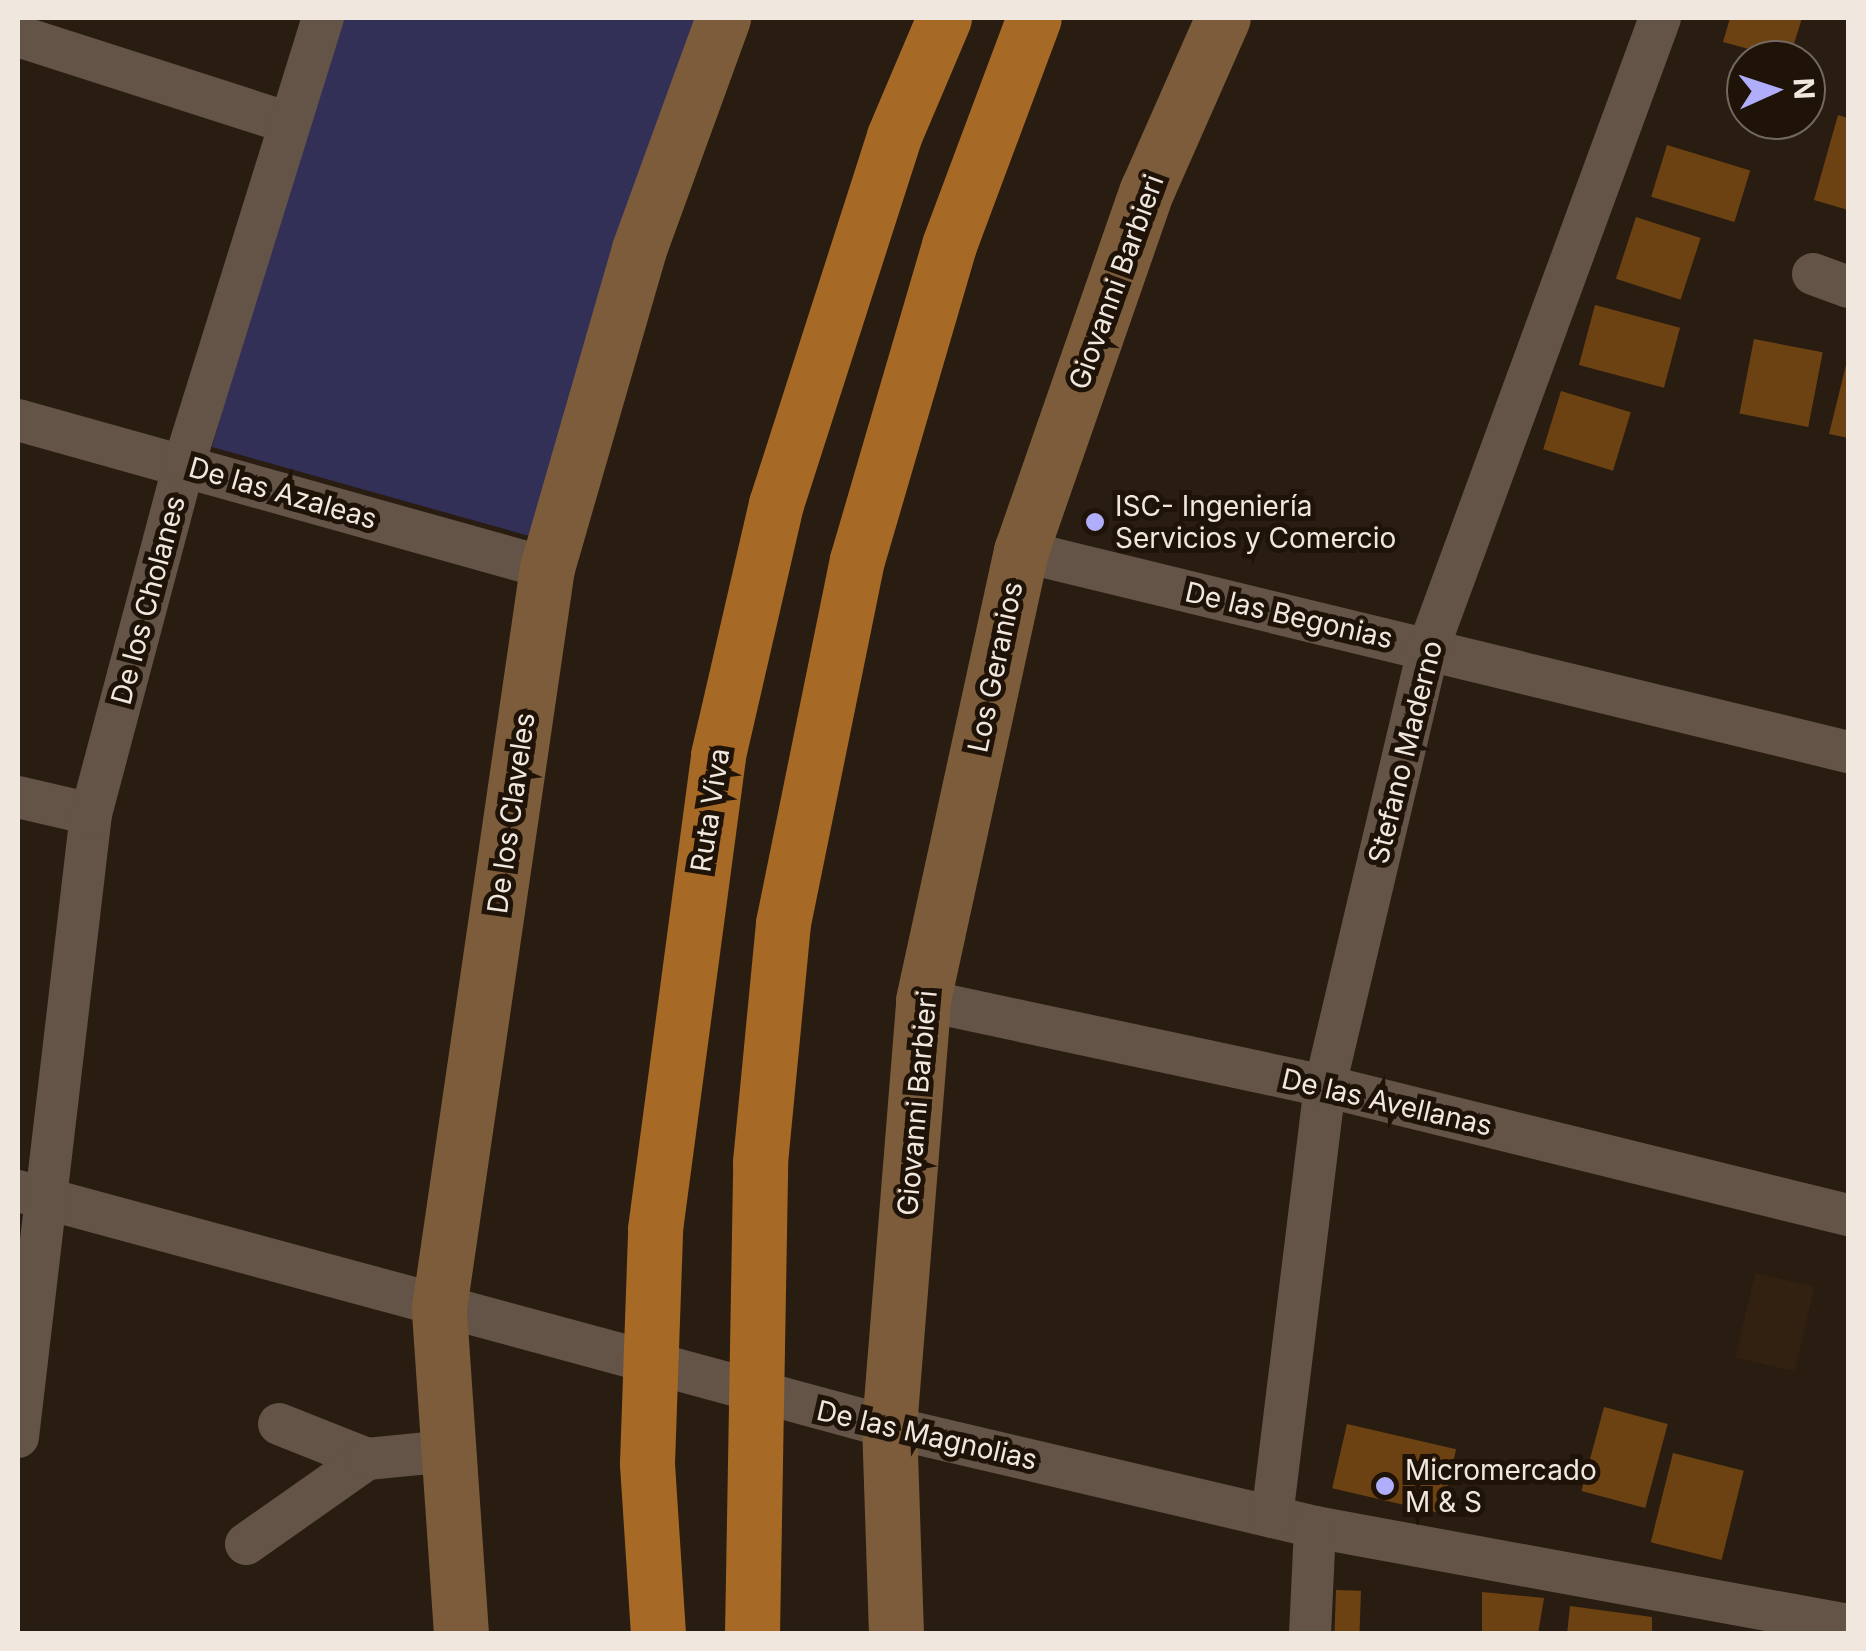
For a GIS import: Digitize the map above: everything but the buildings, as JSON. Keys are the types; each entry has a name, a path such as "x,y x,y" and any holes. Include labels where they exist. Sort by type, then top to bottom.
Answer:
{"highway":[{"name":"Ruta Viva","path":"658,1634 647,1464 655,1228 718,755 776,504 894,136 944,18"},
{"path":"752,1634 760,1162 784,923 856,560 949,245 1034,18"}],"main road":[{"name":"De los Claveles","path":"461,1634 439,1308 547,568 639,249 723,18"},
{"name":"Giovanni Barbieri","path":"1020,551 1147,190 1223,18"},
{"name":"Los Geranios","path":"970,783 1020,551"},
{"name":"Giovanni Barbieri","path":"889,1427 924,1000 970,783"},
{"path":"889,1427 896,1634"}],"street":[{"name":"De los Cholanes","path":"18,1437 31,1195 91,814 184,464 286,122 322,18"},
{"name":"Stefano Maderno","path":"1272,1517 1325,1086 1428,649 1660,18"},
{"path":"18,36 286,122"},
{"name":"De las Azaleas","path":"18,420 547,568"},
{"name":"De las Begonias","path":"1020,551 1848,752"},
{"path":"18,797 91,814"},
{"name":"De las Avellanas","path":"924,1000 1325,1086 1848,1215"},
{"name":"De las Magnolias","path":"31,1195 512,1329 889,1427 1315,1527 1848,1624"},
{"path":"279,1424 368,1459 449,1451"},
{"path":"246,1544 368,1459"},
{"path":"1310,1634 1315,1527"}],"shaded area":[{"path":"340,18 699,18 533,537 212,447 301,126"},
{"path":"1755,1273 1814,1287 1795,1371 1735,1358"}],"place":[{"name":"ISC- Ingeniería Servicios y Comercio","path":"1095,522"},
{"name":"Micromercado M & S","path":"1385,1486"}]}
